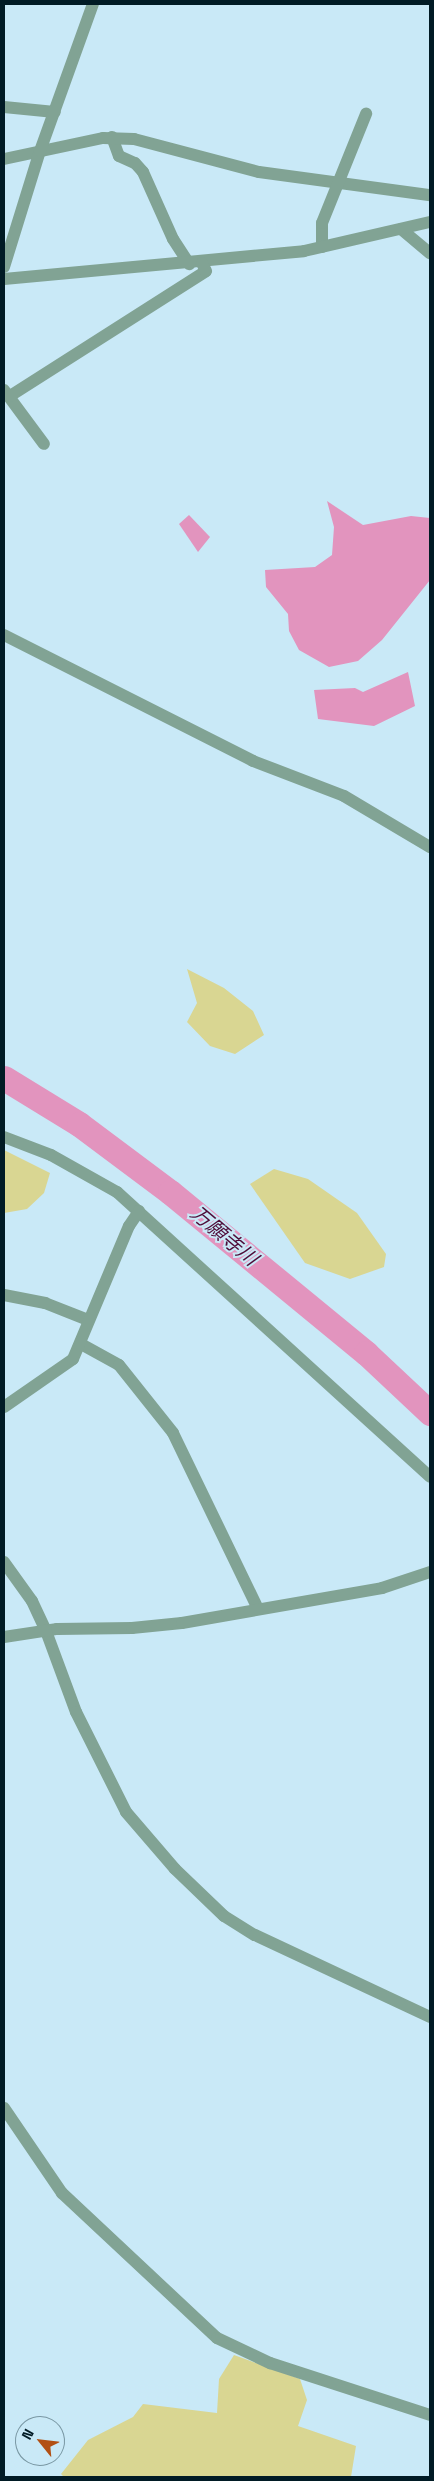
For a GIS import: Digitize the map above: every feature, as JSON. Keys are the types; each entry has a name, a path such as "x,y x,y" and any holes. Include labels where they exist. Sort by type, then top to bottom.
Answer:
{"street":[{"path":"4,267 39,154 93,4"},
{"path":"4,107 55,112"},
{"path":"322,246 322,223 366,114"},
{"path":"112,137 119,156 134,163 143,172 173,239 189,264"},
{"path":"4,159 39,154 112,137 218,158 258,172 430,195"},
{"path":"4,279 189,264 322,246 430,222"},
{"path":"401,229 430,253"},
{"path":"44,444 7,393 206,271 202,262"},
{"path":"4,635 253,760 344,796 430,847"},
{"path":"4,1137 51,1155 94,1177 139,1211 430,1478"},
{"path":"4,1407 73,1359 88,1320 139,1211"},
{"path":"4,1295 45,1303 88,1320"},
{"path":"80,1344 119,1365 173,1433 258,1609"},
{"path":"4,1562 32,1601 46,1631 76,1712 126,1812 175,1869 224,1916 255,1935 430,2016"},
{"path":"4,1637 46,1631 132,1628 258,1609 382,1588 430,1572"},
{"path":"4,2108 62,2193 217,2338 270,2362 430,2415"}],"shaded area":[{"path":"327,501 363,525 411,516 430,518 430,580 382,640 358,661 329,667 299,650 289,631 288,614 266,587 265,570 315,567 332,555 334,527"},
{"path":"189,515 210,537 198,552 179,524"},
{"path":"408,672 415,706 374,726 318,719 314,690 355,688 363,692"},
{"path":"187,969 224,988 253,1011 264,1035 235,1054 210,1046 187,1022 197,1003"},
{"path":"4,1150 50,1173 44,1193 27,1209 4,1213"},
{"path":"274,1169 308,1179 357,1213 386,1254 384,1267 350,1279 305,1263 250,1184"},
{"path":"234,2355 300,2379 307,2400 298,2426 356,2446 351,2477 64,2477 61,2474 88,2440 133,2417 143,2404 217,2413 219,2379"}],"waterway":[{"name":"万願寺川","path":"4,1078 79,1124 170,1192 366,1353 430,1413"}]}
